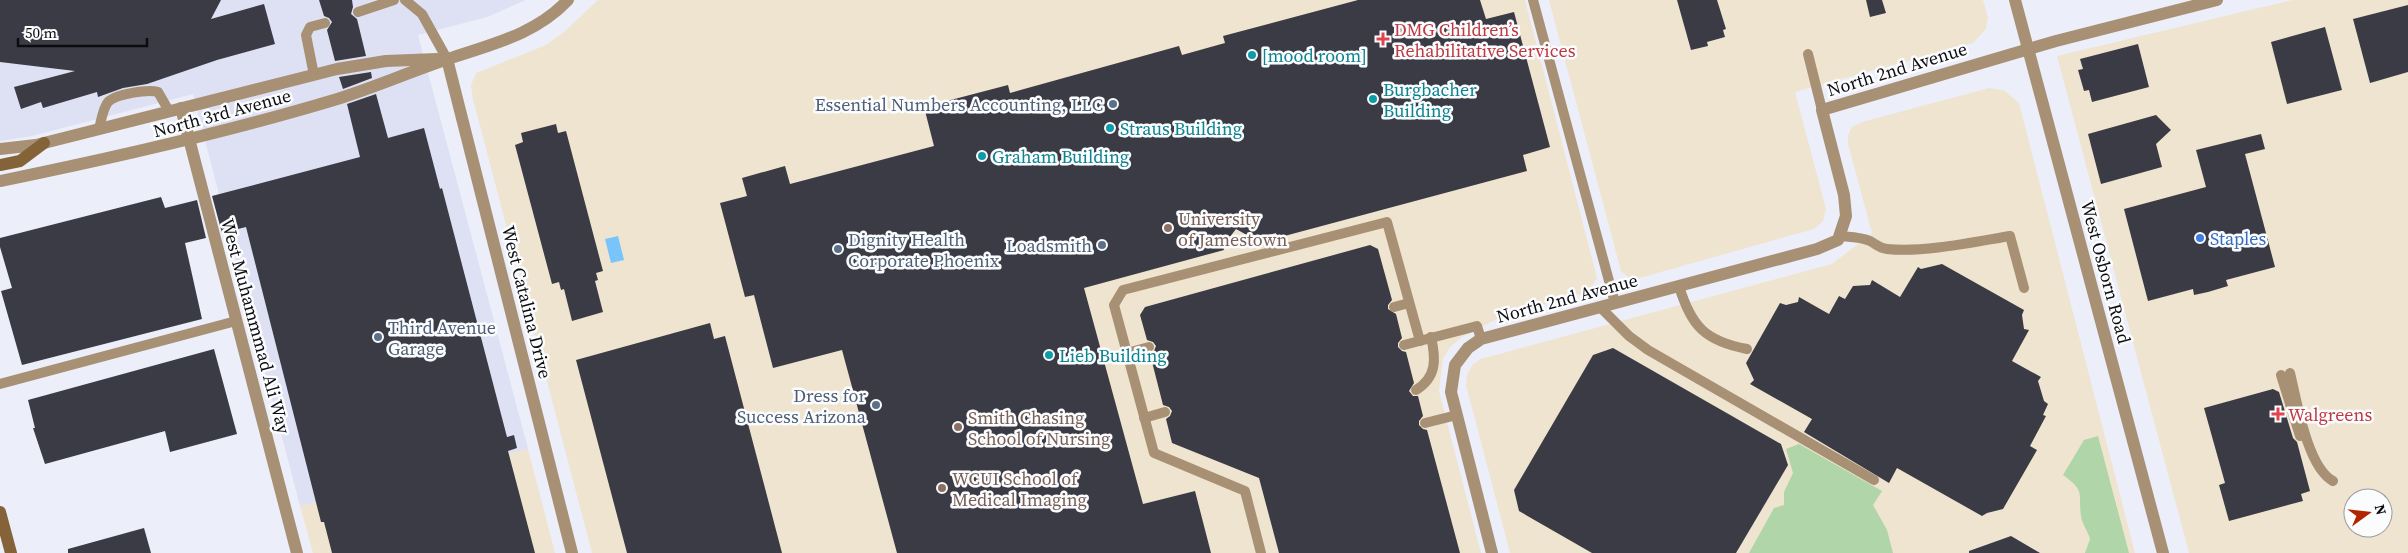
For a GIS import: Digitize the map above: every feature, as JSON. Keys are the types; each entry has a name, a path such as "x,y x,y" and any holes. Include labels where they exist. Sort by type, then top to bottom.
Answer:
{"main road":[{"path":"0,165 20,160 44,143"},
{"path":"0,512 10,553"}],"street":[{"name":"North 3rd Avenue","path":"0,181 190,141 335,100 448,59 500,44 532,29 557,12 568,0"},
{"name":"West Osborn Road","path":"2015,0 2163,553"},
{"name":"North 2nd Avenue","path":"1456,415 1451,392 1456,364 1468,348 1481,339 1817,249 1838,240 1846,216 1844,195 1822,110 2028,49 2217,0"},
{"name":"North 3rd Avenue","path":"0,149 44,143 314,74 386,61 448,59"},
{"name":"West Catalina Drive","path":"448,59 572,553"},
{"name":"West Muhammmad Ali Way","path":"175,110 190,141 297,553"},
{"path":"1456,415 1492,553"}],"lane":[{"path":"358,12 394,0"},
{"path":"405,0 422,14 448,59"},
{"path":"1533,0 1615,303"},
{"path":"314,74 306,35 310,27 324,22"},
{"path":"1808,54 1822,110"},
{"path":"99,129 107,103 112,99 142,91 158,92 175,110"},
{"path":"1260,553 1245,491 1154,453 1114,305 1123,290 1388,222 1420,341"},
{"path":"1839,236 1860,238 1878,247 1900,249 1948,246 2010,236 2024,288"},
{"path":"1679,286 1685,306 1703,333 1720,342 1747,349"},
{"path":"1394,307 1409,303"},
{"path":"1600,307 1629,336 1648,350 1874,480"},
{"path":"0,384 236,321"},
{"path":"1404,345 1477,326 1481,339"},
{"path":"1416,390 1430,378 1435,367 1431,337"},
{"path":"1127,353 1148,348"},
{"path":"2286,374 2320,471 2333,482"},
{"path":"1144,418 1165,412"},
{"path":"1425,423 1456,415"}],"shaded area":[{"path":"0,0 526,0 487,17 418,35 528,449 300,506 193,94 32,136 0,141"},
{"path":"598,0 1525,0 1597,278 1588,292 1501,317 1462,337 1450,347 1443,359 1439,391 1481,553 592,553 473,99 471,85 476,73 546,45 564,32"},
{"path":"1549,0 1983,0 1988,18 1986,29 1973,43 1795,92 1826,209 1823,221 1814,229 1636,279 1628,277 1621,271"},
{"path":"2292,0 2408,0 2408,553 2189,553 2057,56"},
{"path":"1989,88 2005,91 2019,103 2135,553 1510,553 1466,385 1467,375 1473,364 1481,359 1832,264 1872,233 1848,144 1848,135 1852,127 1862,122"},
{"path":"528,449 555,553 313,553 300,506"}],"green space":[{"path":"2098,436 2129,553 2085,553 2090,539 2082,519 2080,493 2075,485 2063,475 2084,440"},
{"path":"1799,444 1882,491 1873,505 1887,530 1893,553 1749,553 1774,508 1784,505 1784,492 1793,473 1786,449"}],"water":[{"path":"618,236 624,260 611,263 605,239"}],"building":[{"path":"0,0 221,0 211,19 264,4 275,44 217,60 147,84 123,88 98,97 97,92 43,108 41,102 21,109 14,87 75,71 0,62"},
{"path":"319,0 352,0 351,14 357,19 366,56 335,61 327,30 332,22 324,16"},
{"path":"1358,0 1480,0 1486,19 1514,12 1550,147 1523,155 1527,171 1277,238 1276,233 1254,239 1236,229 1223,246 1224,250 1084,288 1143,504 1195,491 1211,553 897,553 842,350 773,368 754,295 745,297 720,203 747,196 742,178 785,166 790,184 934,146 924,107 1008,85 1010,93 1179,46 1182,55 1225,43 1223,36"},
{"path":"1677,0 1717,0 1726,29 1723,30 1725,37 1707,42 1708,46 1691,50"},
{"path":"1866,0 1882,0 1886,13 1870,17"},
{"path":"2408,5 2408,72 2370,83 2353,19"},
{"path":"2325,27 2342,90 2287,104 2271,42"},
{"path":"2138,44 2149,87 2092,102 2089,90 2084,91 2078,70 2083,69 2080,59"},
{"path":"371,72 372,78 343,89 339,77"},
{"name":"Third Avenue Garage","path":"376,94 388,138 424,128 440,189 442,188 507,437 514,435 517,448 508,451 535,553 332,553 324,522 321,522 246,227 222,233 212,196 360,157 347,104"},
{"path":"2156,115 2171,130 2156,144 2162,167 2101,184 2088,134"},
{"path":"556,124 558,133 566,131 603,271 596,273 598,280 595,281 603,312 572,321 564,289 561,290 559,282 552,284 515,145 523,142 521,133"},
{"name":"Staples","path":"2261,134 2265,149 2245,154 2275,267 2226,280 2228,286 2208,292 2194,295 2193,289 2148,301 2124,209 2206,187 2196,150"},
{"path":"161,197 165,208 197,200 206,238 185,243 202,319 22,365 1,291 12,288 0,247 0,238"},
{"path":"1370,245 1378,249 1392,300 1388,305 1388,309 1396,314 1402,338 1398,343 1398,347 1406,352 1414,383 1409,391 1413,396 1418,396 1423,416 1419,421 1419,425 1427,430 1460,553 1279,553 1259,478 1172,443 1166,419 1172,411 1169,407 1163,405 1150,354 1156,346 1153,342 1147,340 1140,315 1145,307"},
{"path":"1942,264 2024,310 2022,315 2024,329 2029,330 2012,361 2041,377 2038,381 2044,401 2048,404 2043,415 2046,416 2030,446 2037,450 2003,509 1982,516 1897,468 1889,483 1804,432 1812,419 1750,384 1754,380 1746,363 1780,303 1786,305 1798,302 1799,297 1829,314 1839,296 1845,299 1853,286 1870,285 1872,280 1900,297 1918,267 1921,269"},
{"path":"710,323 714,339 725,336 782,553 627,553 576,360"},
{"path":"1613,348 1781,444 1788,465 1736,553 1592,553 1519,511 1514,490 1593,355"},
{"path":"214,349 237,434 170,452 165,431 45,464 33,428 35,428 28,400"},
{"name":"Walgreens","path":"2273,389 2279,392 2293,438 2297,442 2310,491 2301,494 2303,501 2229,521 2219,485 2225,483 2204,408"},
{"path":"144,528 151,553 68,553 68,549"},
{"path":"2011,536 2040,553 1969,553 1969,551"}],"place":[{"name":"DMG Children’s Rehabilitative Services","path":"1383,39"},
{"name":"[mood room]","path":"1252,55"},
{"name":"Burgbacher Building","path":"1373,99"},
{"name":"Essential Numbers Accounting, LLC","path":"1113,104"},
{"name":"Straus Building","path":"1110,128"},
{"name":"Graham Building","path":"982,156"},
{"name":"University of Jamestown","path":"1168,228"},
{"name":"Staples","path":"2200,238"},
{"name":"Loadsmith","path":"1102,245"},
{"name":"Dignity Health Corporate Phoenix","path":"838,249"},
{"name":"Third Avenue Garage","path":"378,337"},
{"name":"Lieb Building","path":"1049,355"},
{"name":"Dress for Success Arizona","path":"876,405"},
{"name":"Walgreens","path":"2278,414"},
{"name":"Smith Chasing School of Nursing","path":"958,427"},
{"name":"WCUI School of Medical Imaging","path":"942,488"}]}
